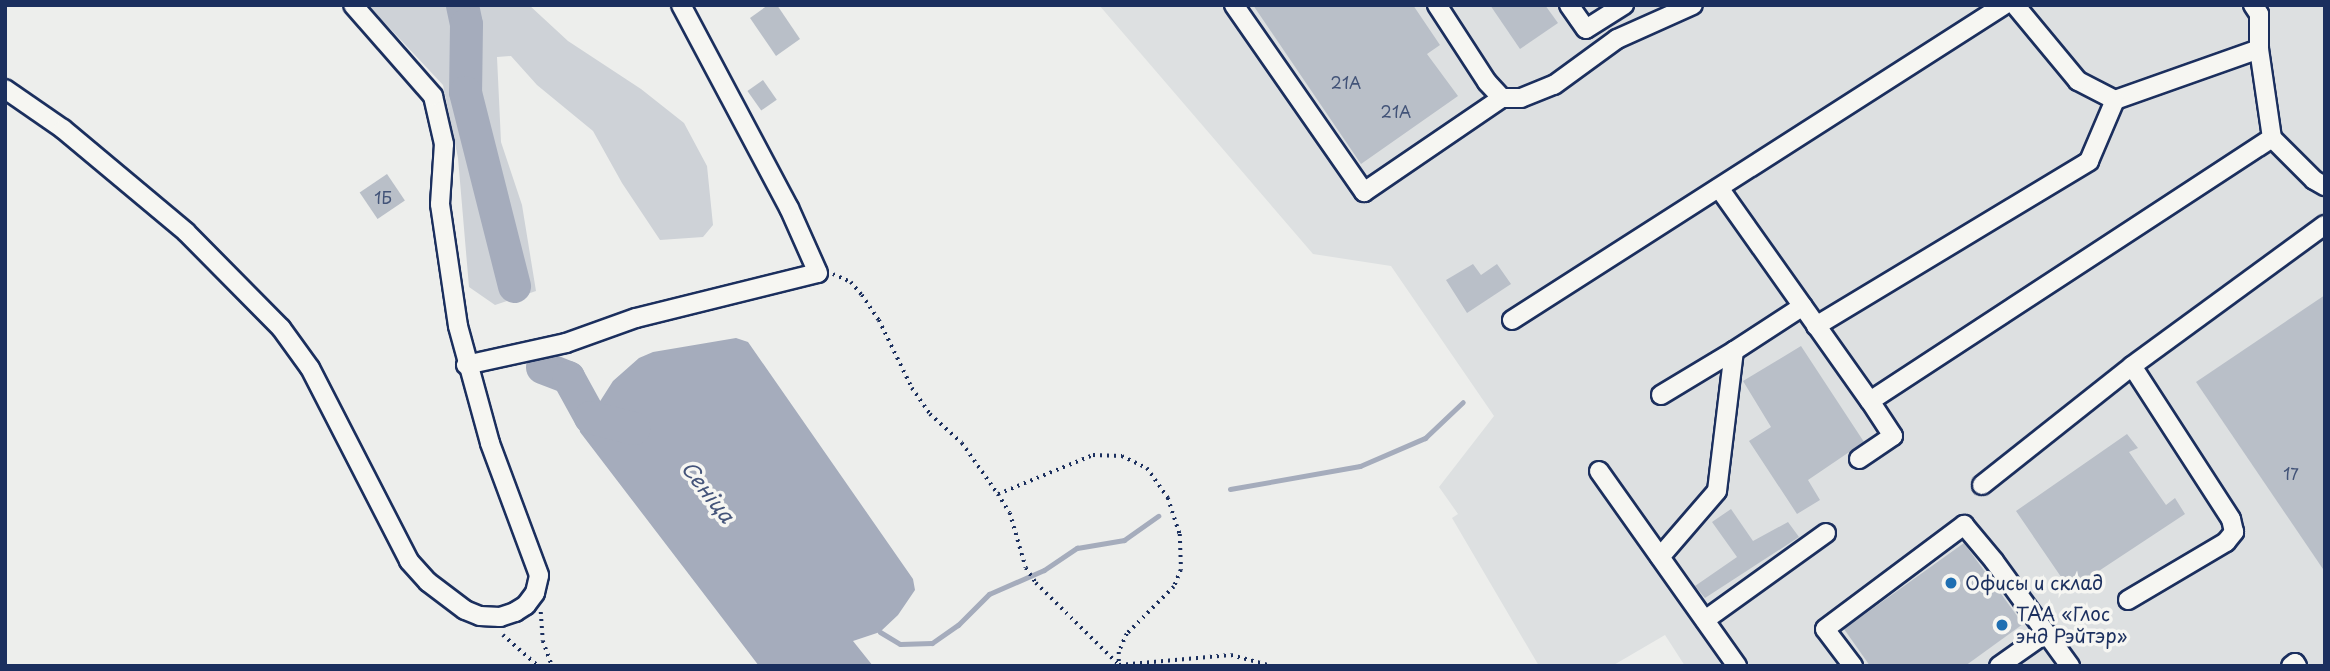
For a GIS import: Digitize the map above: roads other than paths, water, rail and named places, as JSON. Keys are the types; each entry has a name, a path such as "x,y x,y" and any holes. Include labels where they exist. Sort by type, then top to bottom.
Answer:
{"street":[{"path":"5,89 63,129 186,232 281,328 310,368 409,561 445,596 480,616 515,612 536,593 539,582 466,365 440,204 444,144 433,96 353,5"},
{"path":"466,365 566,343 636,318 818,273 789,208 681,5"},
{"path":"1234,5 1364,192 1502,97 1521,98 1554,85 1617,39 1693,5"},
{"path":"1437,5 1487,82 1502,97"},
{"path":"1569,5 1586,29 1624,5"},
{"path":"1512,320 2004,5"},
{"path":"2015,5 2078,81 2115,100 2259,49"},
{"path":"2253,5 2259,14 2259,49 2272,138 2314,180 2325,186"},
{"path":"1816,326 2089,162 2115,100"},
{"path":"1870,401 2272,138"},
{"path":"1718,188 1893,436 1859,459"},
{"path":"1982,485 2132,366 2325,225"},
{"path":"1661,395 1803,306"},
{"path":"1660,557 1717,491 1734,351"},
{"path":"2128,600 2226,542 2234,532 2231,519 2132,366"},
{"path":"1599,471 1737,666"},
{"path":"1853,666 1825,629 1964,525 1994,561 2070,666"},
{"path":"1704,620 1826,533"},
{"path":"1999,666 2046,633"},
{"path":"2291,666 2295,663 2297,666"}],"water":[{"path":"736,338 748,342 913,579 915,590 898,615 880,632 853,641 873,666 759,666 580,432 579,426 590,417 613,381 639,358 653,352"}],"waterway":[{"name":"Сеніца","path":"462,5 466,24 465,92 514,286"},
{"name":"Сеніца","path":"542,367 568,377 590,417 634,428"},
{"path":"1230,489 1360,466 1425,438 1463,402"},
{"path":"880,632 900,644 932,643 958,625 989,594 1044,570 1077,548 1124,540 1158,516"}],"place":[{"name":"Офисы и склад","path":"1951,583"},
{"name":"ТАА «Глос энд Рэйтэр»","path":"2002,625"}]}
